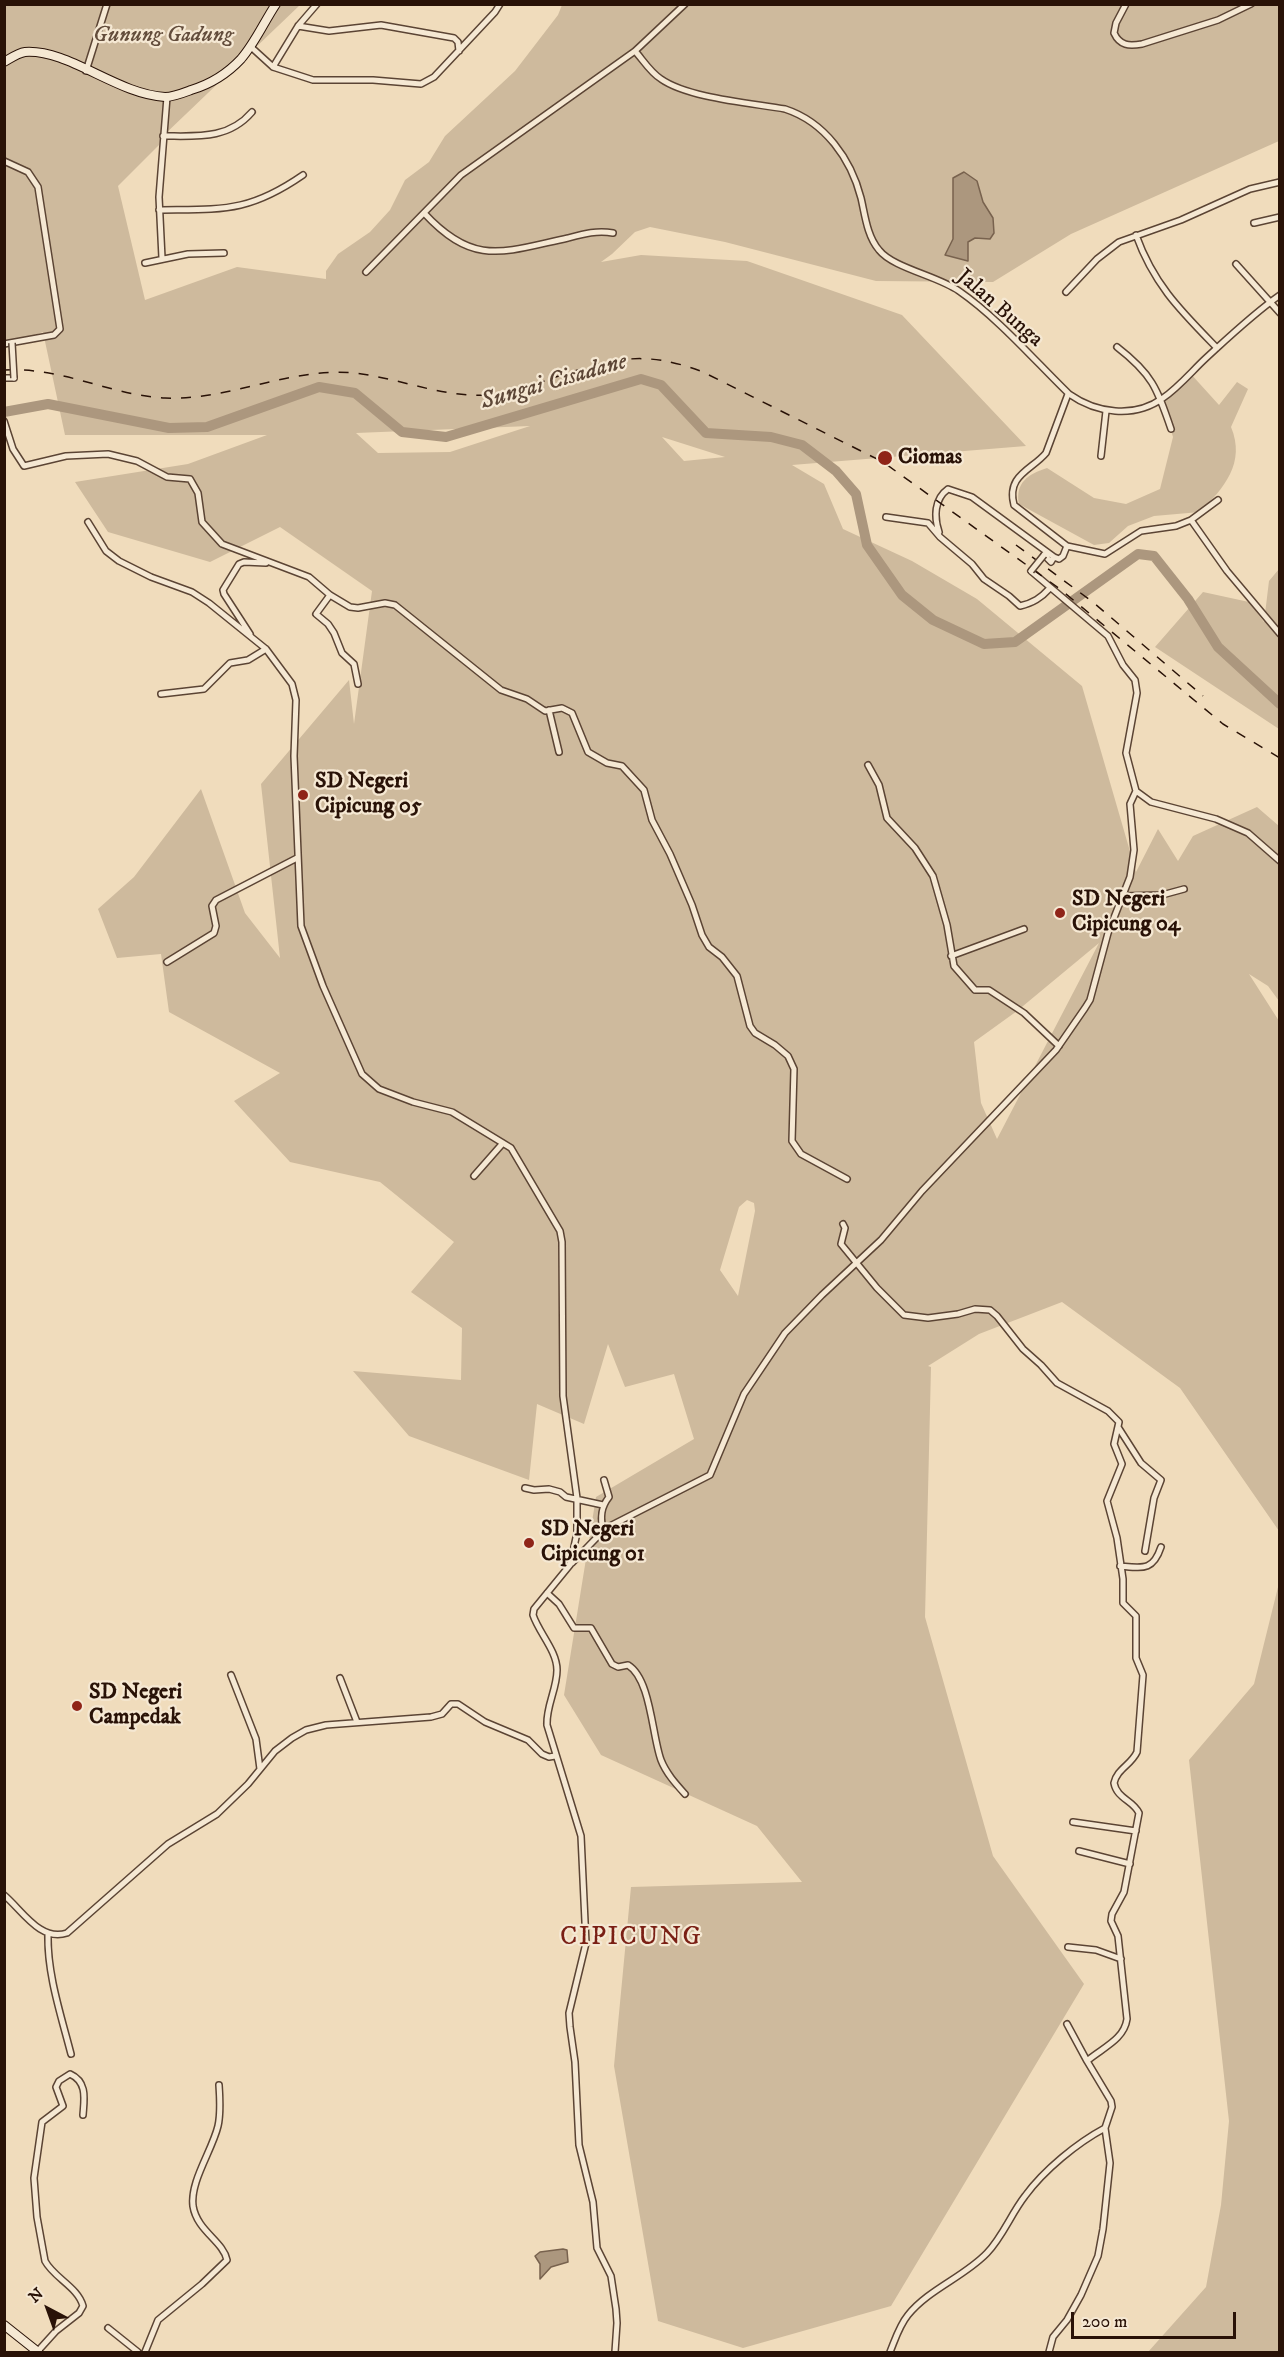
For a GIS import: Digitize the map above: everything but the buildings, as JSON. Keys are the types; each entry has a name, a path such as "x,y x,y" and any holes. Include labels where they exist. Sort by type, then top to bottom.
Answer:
{"street":[{"path":"86,71 107,4"},
{"path":"4,62 21,53 42,53 70,62 118,86 167,97 205,86 219,79 251,47 276,4"},
{"path":"273,67 298,26 316,4"},
{"path":"251,47 273,67 313,80 373,80 421,84 434,77 500,4"},
{"path":"366,272 469,168 635,51 685,4"},
{"path":"1126,4 1116,23 1114,33 1119,41 1129,45 1142,44 1218,20 1251,4"},
{"path":"298,26 329,31 394,26 451,37 458,42 459,51"},
{"name":"Jalan Bunga","path":"635,51 651,71 671,85 696,93 796,112 821,129 837,147 848,165 860,194 870,234 879,251 904,267 943,280 980,307 1068,394 1079,402 1106,411 1136,410 1162,400 1217,348 1280,295"},
{"path":"162,258 159,210 167,97"},
{"path":"163,136 219,134 236,127 252,112"},
{"path":"4,161 28,172 38,187 60,329 54,335 4,344"},
{"path":"159,210 236,208 275,193 303,175"},
{"path":"1066,292 1106,251 1119,242 1181,220 1250,189 1280,182"},
{"path":"424,213 454,241 466,247 482,250 513,250 596,231 613,233"},
{"path":"1254,223 1280,217"},
{"path":"1136,235 1158,283 1177,307 1217,348"},
{"path":"145,263 162,258 224,253"},
{"path":"1236,264 1280,313"},
{"path":"4,378 14,378 12,343"},
{"path":"1118,347 1144,370 1162,400 1171,429"},
{"path":"1068,394 1046,453 1022,472 1012,499 1014,505 1067,546 1105,554 1141,531 1176,526 1191,520 1218,500"},
{"path":"1101,456 1106,411"},
{"path":"4,421 13,449 24,466 66,456 108,454 137,461 166,477 190,479 198,493 202,522 217,541 309,577 330,595 350,607 358,608 385,603 395,605 501,690 527,699 545,711 562,708 572,713 588,752 607,763 622,766 644,790 652,820 670,854 702,934 709,947 722,957 737,976 750,1026 755,1033 775,1045 792,1061 794,1069 792,1141 801,1154 847,1179"},
{"path":"940,537 936,515 938,500 941,494 948,489 953,489 972,497 1054,557 1059,559 1063,556 1067,546"},
{"path":"886,518 928,523 940,537 972,564 984,579 1020,606 1041,598 1052,589"},
{"path":"1191,520 1227,571 1280,634"},
{"path":"88,522 106,551 119,561 198,596 266,649 286,675 296,692 294,756 301,926 323,986 362,1074 379,1089 413,1102 452,1112 503,1143 514,1152 561,1234 564,1396 577,1498 578,1533 570,1565"},
{"path":"615,2352 617,2323 611,2276 597,2248 593,2202 579,2145 575,2062 569,2013 586,1943 581,1836 555,1756 547,1720 557,1670 556,1660 533,1615 534,1609 570,1565 603,1530 710,1475 737,1408 771,1350 801,1315 881,1240 922,1191 1059,1046 1090,1000 1105,943 1133,862 1130,804 1136,792 1126,753 1137,693 1135,680 1123,665 1111,638 1031,572 1044,555 1051,562 1054,557"},
{"path":"253,638 224,590 239,564 244,562 269,563"},
{"path":"330,595 316,614 328,624 342,653 354,664 358,684"},
{"path":"161,694 204,689 230,663 248,660 266,649"},
{"path":"549,710 559,752"},
{"path":"868,765 879,785 888,818 915,848 933,876 947,924 954,967 975,990 988,990 1024,1013 1059,1046"},
{"path":"1136,792 1151,802 1216,819 1248,833 1280,861"},
{"path":"167,962 214,933 216,926 212,906 216,900 297,858"},
{"path":"1123,896 1162,895 1184,889"},
{"path":"951,956 1024,928"},
{"path":"474,1176 503,1143"},
{"path":"843,1224 845,1231 840,1242 856,1264 896,1308 908,1316 928,1318 975,1309 990,1310 1023,1350 1054,1380 1113,1415 1119,1422 1114,1435 1114,1448 1122,1464 1107,1501 1117,1538 1123,1603 1136,1616 1136,1658 1143,1675 1137,1752 1134,1758 1119,1771 1114,1783 1120,1796 1134,1805 1139,1814 1124,1892 1111,1917 1112,1925 1118,1936 1126,2025 1118,2038 1087,2061"},
{"path":"1118,1427 1141,1463 1161,1480 1154,1498 1145,1551"},
{"path":"603,1530 601,1520 603,1505 609,1497 604,1480"},
{"path":"525,1488 534,1490 546,1488 560,1492 566,1497 603,1505"},
{"path":"1120,1566 1142,1568 1150,1565 1157,1558 1161,1546"},
{"path":"547,1593 560,1604 574,1628 591,1628 612,1664 618,1667 628,1665 634,1670 650,1708 655,1742 662,1763 685,1794"},
{"path":"231,1675 256,1739 260,1769"},
{"path":"340,1678 357,1722"},
{"path":"4,1895 36,1926 48,1934 64,1934 73,1929 168,1844 222,1809 275,1751 300,1733 326,1725 438,1716 448,1706 458,1704 485,1722 528,1740 542,1754 549,1757 555,1756"},
{"path":"1073,1822 1136,1832"},
{"path":"1080,1851 1130,1864"},
{"path":"48,1934 48,1951 57,1999 71,2054"},
{"path":"1068,1947 1096,1950 1120,1959"},
{"path":"1049,2352 1053,2337 1074,2310 1098,2256 1110,2163 1105,2128 1113,2107 1067,2024"},
{"path":"4,2325 38,2352 56,2331 79,2313 83,2306 77,2295 49,2269 45,2261 34,2194 35,2164 40,2145 42,2122 63,2106 56,2087 59,2081 70,2074 80,2081 84,2090 83,2115"},
{"path":"145,2352 158,2320 227,2260 199,2222 193,2199 218,2127 219,2085"},
{"path":"890,2352 901,2326 915,2308 985,2255 1000,2237 1020,2202 1035,2184 1080,2142 1105,2128"},
{"path":"108,2328 138,2352"}],"green space":[{"name":"Gunung Gadung","path":"4,5 300,5 163,136 159,145 118,186 145,300 237,267 326,279 326,271 338,254 370,232 390,210 405,180 429,162 445,136 515,71 558,15 562,5 1279,5 1279,141 1071,234 993,282 876,281 725,242 650,227 635,232 601,262 641,255 747,261 902,315 1026,446 792,465 824,484 843,529 912,561 977,599 1082,686 1136,872 1158,829 1178,861 1193,836 1257,807 1279,826 1279,1001 1268,986 1249,974 1279,1021 1279,1531 1180,1388 1062,1302 979,1334 928,1366 931,1367 925,1617 993,1856 1084,1984 891,2306 743,2348 658,2321 614,2066 631,1887 802,1882 757,1826 601,1755 564,1695 596,1497 694,1439 674,1374 625,1387 608,1344 584,1424 537,1404 529,1480 409,1436 353,1371 461,1380 462,1328 411,1292 454,1242 380,1182 290,1162 234,1101 280,1073 169,1012 161,954 117,958 98,909 134,877 201,789 245,913 280,958 261,784 349,680 354,724 372,591 280,527 210,562 108,532 75,482 188,464 267,435 65,435 43,332 5,346","holes":["530,426 450,452 378,453 356,433","662,437 725,457 684,461","1099,943 997,1139 981,1103 974,1042 1017,1011","747,1200 754,1203 755,1211 738,1296 720,1270 739,1207"]},
{"path":"1190,373 1219,405 1237,382 1248,389 1231,427 1236,452 1230,474 1217,494 1200,512 1154,516 1128,526 1109,543 1094,545 1019,504 1019,490 1024,480 1047,468 1094,498 1126,504 1160,489 1173,437 1162,400"},
{"path":"1279,569 1279,729 1155,647 1203,592 1249,602 1264,622 1269,581"},
{"path":"1279,1583 1279,2352 1148,2352 1206,2287 1221,2205 1229,2121 1189,1760 1254,1684"}],"shaded area":[{"path":"964,172 977,181 983,202 993,218 994,233 990,239 975,238 968,242 968,261 945,255 953,239 953,178"},
{"path":"567,2250 568,2262 551,2267 540,2279 540,2264 535,2256 540,2252"}],"waterway":[{"name":"Sungai Cisadane","path":"4,412 48,404 169,428 207,427 319,387 355,393 402,432 446,437 641,379 661,385 706,433 771,437 802,445 836,471 856,494 867,545 902,595 933,620 984,644 1015,642 1138,554 1154,556 1188,599 1218,647 1280,704"}],"railway":[{"path":"4,370 47,373 144,396 189,398 330,372 374,376 450,393 489,395 510,392 571,372 625,359 661,360 681,365 703,372 883,462 1060,589 1223,724 1280,758"},
{"path":"1016,545 1094,603 1203,696"}],"place":[{"name":"Ciomas","path":"885,458"},
{"name":"SD Negeri Cipicung 05","path":"303,795"},
{"name":"SD Negeri Cipicung 04","path":"1060,913"},
{"name":"SD Negeri Cipicung 01","path":"529,1543"},
{"name":"SD Negeri Campedak","path":"77,1706"}],"district":[{"name":"CIPICUNG","path":"631,1939"}]}
